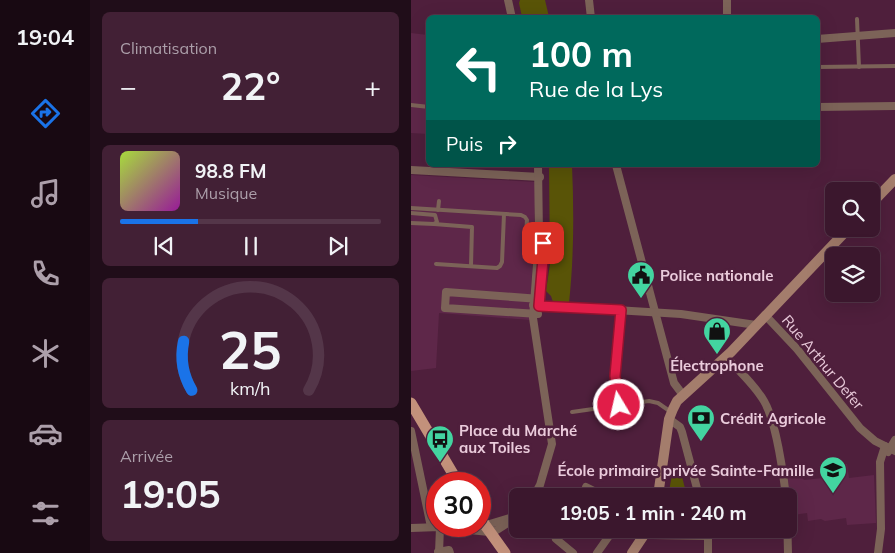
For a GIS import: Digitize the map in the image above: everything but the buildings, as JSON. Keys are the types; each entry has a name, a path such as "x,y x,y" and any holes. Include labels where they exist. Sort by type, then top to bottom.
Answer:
{"main road":[{"path":"880,195 895,179"},
{"path":"659,488 670,416 675,404 726,357 840,237"},
{"path":"411,403 452,472"},
{"path":"491,536 505,553"},
{"path":"632,553 642,538"}],"street":[{"path":"508,0 512,15"},
{"path":"512,0 512,15"},
{"path":"589,0 591,15"},
{"path":"727,0 727,15"},
{"path":"820,39 895,33"},
{"path":"820,107 895,106"},
{"path":"538,167 541,250 536,306 536,332 552,441 538,488"},
{"path":"617,167 657,313 674,383 683,395"},
{"path":"411,170 539,177"},
{"path":"536,306 485,294 446,292 445,308 483,310 536,306 621,310 686,314 756,325"},
{"path":"619,405 615,376 621,310"},
{"name":"Rue Arthur Defer","path":"765,315 797,349 860,428 867,442 889,450"},
{"path":"726,357 752,384 767,406 785,488"},
{"path":"670,416 682,432 697,488"},
{"path":"411,431 426,490"},
{"path":"878,553 881,529 880,462 895,440"},
{"path":"586,486 590,488"},
{"path":"491,524 509,518"},
{"path":"411,528 426,526"},
{"path":"436,537 438,553 448,549"},
{"path":"597,553 608,538"},
{"path":"708,538 708,553"},
{"path":"787,538 787,553"},
{"path":"556,539 573,553"}],"lane":[{"path":"857,19 859,68"},
{"path":"820,67 895,66"},
{"path":"411,105 426,107"},
{"path":"438,210 439,201"},
{"path":"411,208 525,217 527,220 525,248 541,250"},
{"path":"411,213 435,215 437,222 434,224"},
{"path":"436,264 497,268 500,266 502,262 504,214"},
{"path":"411,223 472,226 471,266"},
{"path":"572,412 653,401 670,416"}],"shaded area":[{"path":"520,0 545,0 549,15 522,15"},
{"path":"411,33 426,35 426,134 411,133"},
{"path":"549,167 572,167 573,234 569,303 553,302 551,296 546,291 550,264"},
{"path":"411,175 536,182 530,320 439,313 436,368 411,371"},
{"name":"École primaire privée Sainte-Famille","path":"847,464 849,478 874,475 876,523 847,525 846,518 808,521 807,513 797,514 797,488 789,488 786,468 796,466 798,478 802,477 804,480 823,478 822,468"},
{"path":"680,469 685,488 670,488 673,470"}],"place":[{"name":"Police nationale","path":"641,299"},
{"name":"Électrophone","path":"717,355"},
{"name":"Crédit Agricole","path":"701,442"},
{"name":"Place du Marché aux Toiles","path":"440,463"},
{"name":"École primaire privée Sainte-Famille","path":"833,494"}],"route":[{"path":"543,243 539,306 621,310 615,376 619,405"}]}
